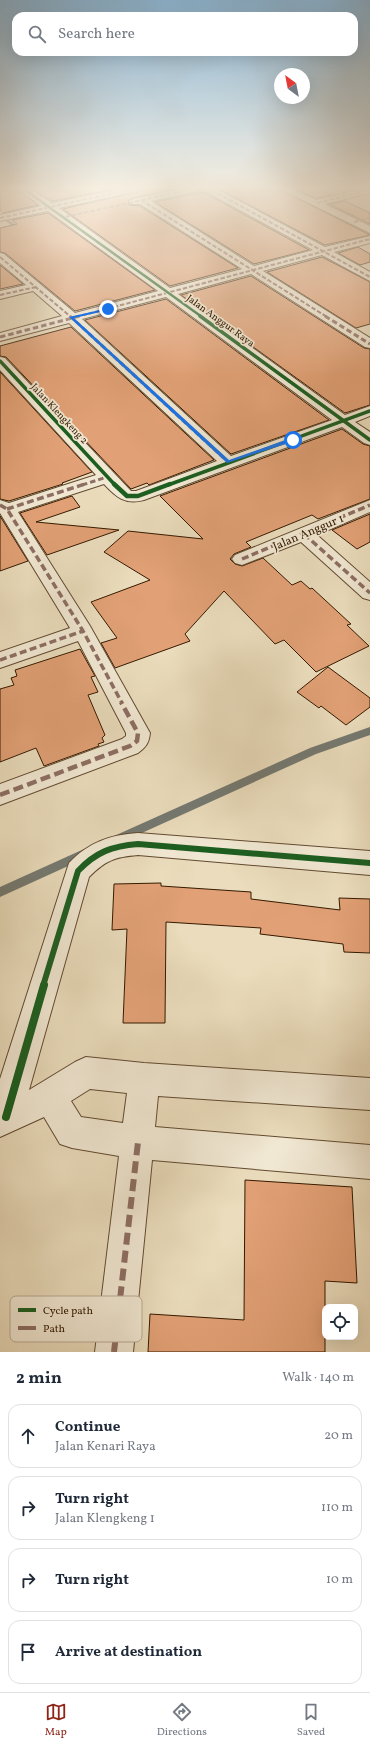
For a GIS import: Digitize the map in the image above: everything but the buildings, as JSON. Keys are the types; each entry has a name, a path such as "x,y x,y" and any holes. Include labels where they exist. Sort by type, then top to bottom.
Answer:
{"street":[{"name":"Jalan Anggur Raya","path":"111,250 343,422 370,440"},
{"path":"221,250 370,344"},
{"path":"321,250 370,277"},
{"path":"0,337 71,317 121,306 331,250"},
{"path":"0,257 71,317 228,462"},
{"path":"0,295 36,287"},
{"name":"Jalan Klengkeng 2","path":"0,361 127,496 138,496 370,411"},
{"path":"0,795 130,746 137,741 138,733 83,631 5,516 108,477"},
{"name":"Jalan Anggur 1","path":"244,558 304,534 364,507"},
{"path":"304,534 370,592"},
{"path":"0,660 83,631"},
{"path":"3,1119 78,871 91,856 114,845 138,844 370,863"},
{"path":"3,1119 50,1098 86,1073 144,1079 370,1094"},
{"path":"120,1296 144,1079"},
{"path":"50,1098 72,1132 138,1142 370,1162"},
{"path":"114,1352 115,1342"}],"waterway":[{"path":"118,839 313,751 370,731"},
{"path":"0,892 84,854"}],"marked path":[{"path":"221,250 370,344"},
{"path":"321,250 370,277"},
{"path":"0,337 328,250"},
{"path":"0,257 71,317 228,462"},
{"path":"0,295 36,287"},
{"path":"7,509 107,477"},
{"path":"0,505 7,509 83,631 138,733 137,741 130,746 0,795"},
{"path":"242,559 370,505"},
{"path":"304,534 370,593"},
{"path":"0,660 83,631"},
{"path":"120,1296 138,1142"},
{"path":"114,1352 115,1342"}],"cycle path":[{"path":"110,250 370,440"},
{"path":"0,361 122,493 127,496 138,496 370,411"},
{"path":"6,1117 20,1063 78,871 98,853 119,846 138,844 370,863"}],"route":[{"path":"108,309 71,317 228,462 293,440"}]}
